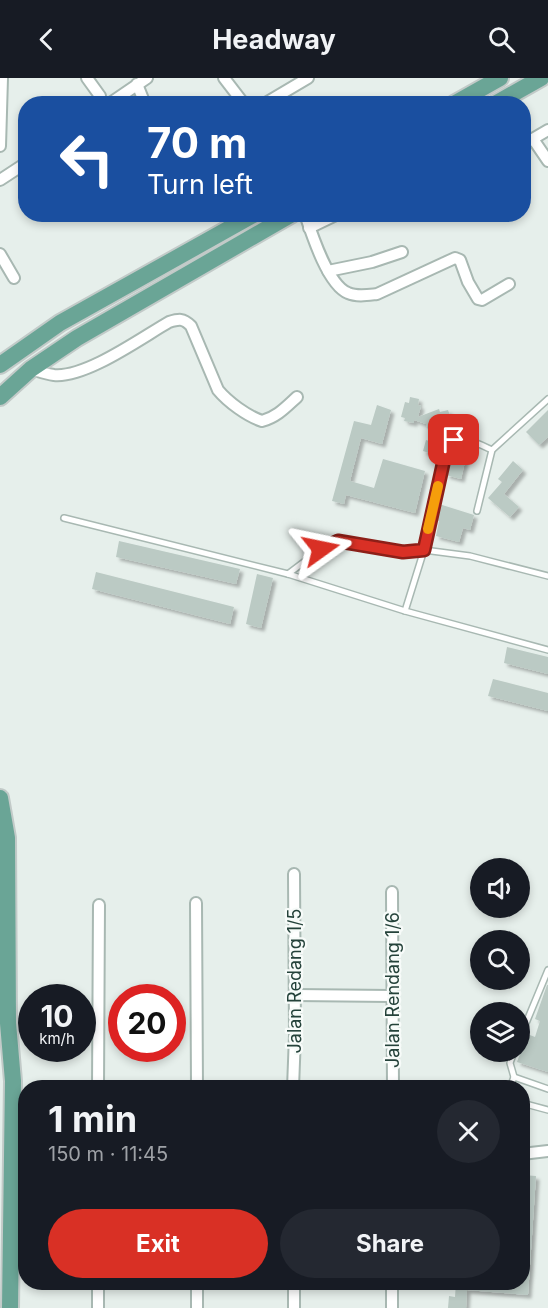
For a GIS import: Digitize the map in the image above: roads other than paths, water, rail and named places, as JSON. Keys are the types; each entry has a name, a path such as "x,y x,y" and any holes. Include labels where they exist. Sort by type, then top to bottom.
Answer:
{"main road":[{"path":"468,96 500,78"},
{"path":"503,96 516,84 541,78"},
{"path":"0,365 60,323 241,222"},
{"path":"0,397 31,369 77,338 278,222"},
{"path":"0,798 7,838 10,1308"}],"street":[{"path":"87,78 100,96"},
{"path":"120,96 147,78"},
{"path":"224,78 238,96"},
{"path":"278,96 308,78"},
{"path":"0,146 1,82"},
{"path":"137,84 142,96"},
{"path":"531,139 548,130"},
{"path":"531,144 548,161"},
{"path":"0,180 18,168"},
{"path":"307,222 335,284 348,293 363,296 385,291 455,258 460,260 468,282 478,299 482,300 509,284"},
{"path":"309,228 321,222"},
{"path":"328,271 372,262 402,252"},
{"path":"0,254 14,278"},
{"path":"31,369 55,375 74,373 96,364 169,322 180,319 191,326 219,390 224,397 246,414 262,421 271,419 280,414 297,397"},
{"name":"Jalan Redang 1/5","path":"293,1080 294,874"},
{"name":"Jalan Rendang 1/6","path":"392,892 393,1080"},
{"path":"196,903 197,1080"},
{"path":"98,1080 99,905"},
{"path":"295,995 391,996"},
{"path":"530,1153 548,1151"},
{"path":"98,1290 98,1308"},
{"path":"197,1290 197,1308"},
{"path":"294,1290 294,1308"},
{"path":"392,1290 392,1308"}],"lane":[{"path":"477,511 492,450 548,399"},
{"path":"405,610 424,550 447,446 454,440 466,439 492,450"},
{"path":"64,518 288,574 548,650"},
{"path":"288,574 321,549 338,541 403,552 424,550 470,556 548,576"},
{"path":"530,1013 548,970"},
{"path":"510,1062 513,1080"},
{"path":"514,1077 522,1080"},
{"path":"530,1083 548,1089"},
{"path":"530,1105 548,1110"}]}
